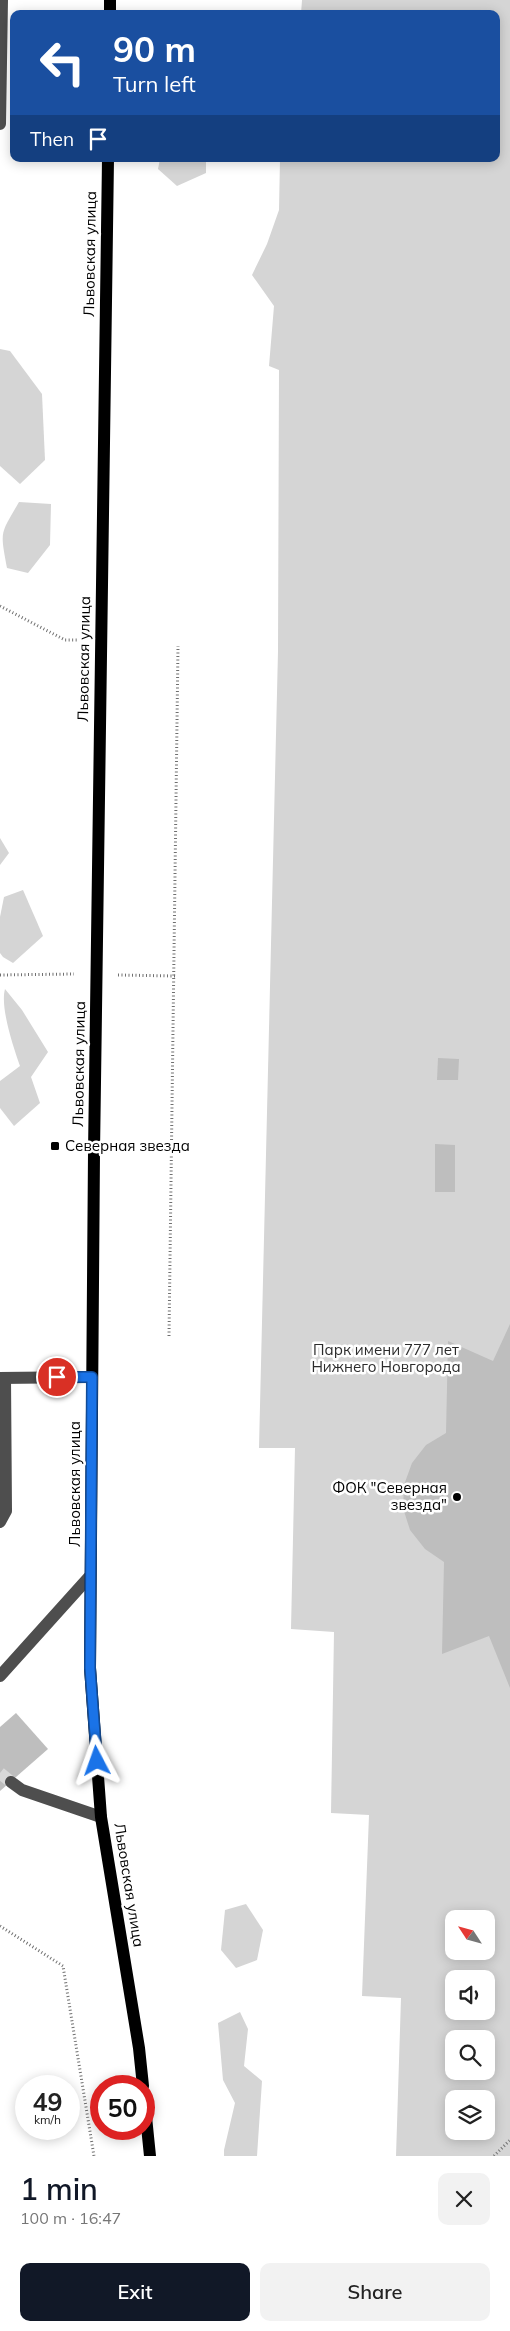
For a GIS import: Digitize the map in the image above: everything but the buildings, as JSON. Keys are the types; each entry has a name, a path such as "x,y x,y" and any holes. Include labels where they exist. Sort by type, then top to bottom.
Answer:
{"main road":[{"name":"Львовская улица","path":"108,162 100,642 90,1668 101,1817 142,2075"},
{"path":"148,2140 150,2156"}],"street":[{"path":"0,124 2,0"},
{"path":"0,1522 6,1512 3,1378 92,1377"},
{"path":"0,1676 90,1576"},
{"path":"11,1782 22,1790 101,1817"}],"path":[{"path":"0,606 65,640 100,642"},
{"path":"169,1336 178,646"},
{"path":"0,1926 63,1966 94,2156"},
{"path":"494,2156 510,2140"}],"green space":[{"name":"Парк имени 777 лет Нижнего Новгорода","path":"302,0 510,0 510,2156 396,2156 401,1998 362,1996 369,1815 331,1813 334,1632 291,1629 295,1448 259,1448 278,651 279,370 269,366 274,306 252,275 267,244 279,210 280,162 500,162 500,10 301,10"},
{"path":"159,162 206,162 206,173 177,186 158,169"},
{"path":"0,349 10,351 42,394 45,460 20,484 0,466"},
{"path":"19,502 51,504 50,545 28,573 7,568 3,546 5,527"},
{"path":"0,838 9,853 0,865"},
{"path":"23,890 43,936 13,963 0,953 0,917 4,897"},
{"path":"5,989 22,1010 48,1052 31,1077 40,1103 14,1126 0,1108 0,1081 20,1066 4,1006"},
{"path":"246,1904 263,1930 257,1960 236,1968 221,1950 225,1910"},
{"path":"240,2012 248,2029 244,2066 262,2081 257,2156 224,2156 235,2103 223,2080 218,2023"}],"tunnel":[{"path":"0,1773 11,1782"}],"place":[{"name":"Северная звезда","path":"55,1146"},
{"name":"ФОК \"Северная звезда\"","path":"457,1497"}],"route":[{"path":"57,1377 92,1377 90,1668 97,1761"}]}
